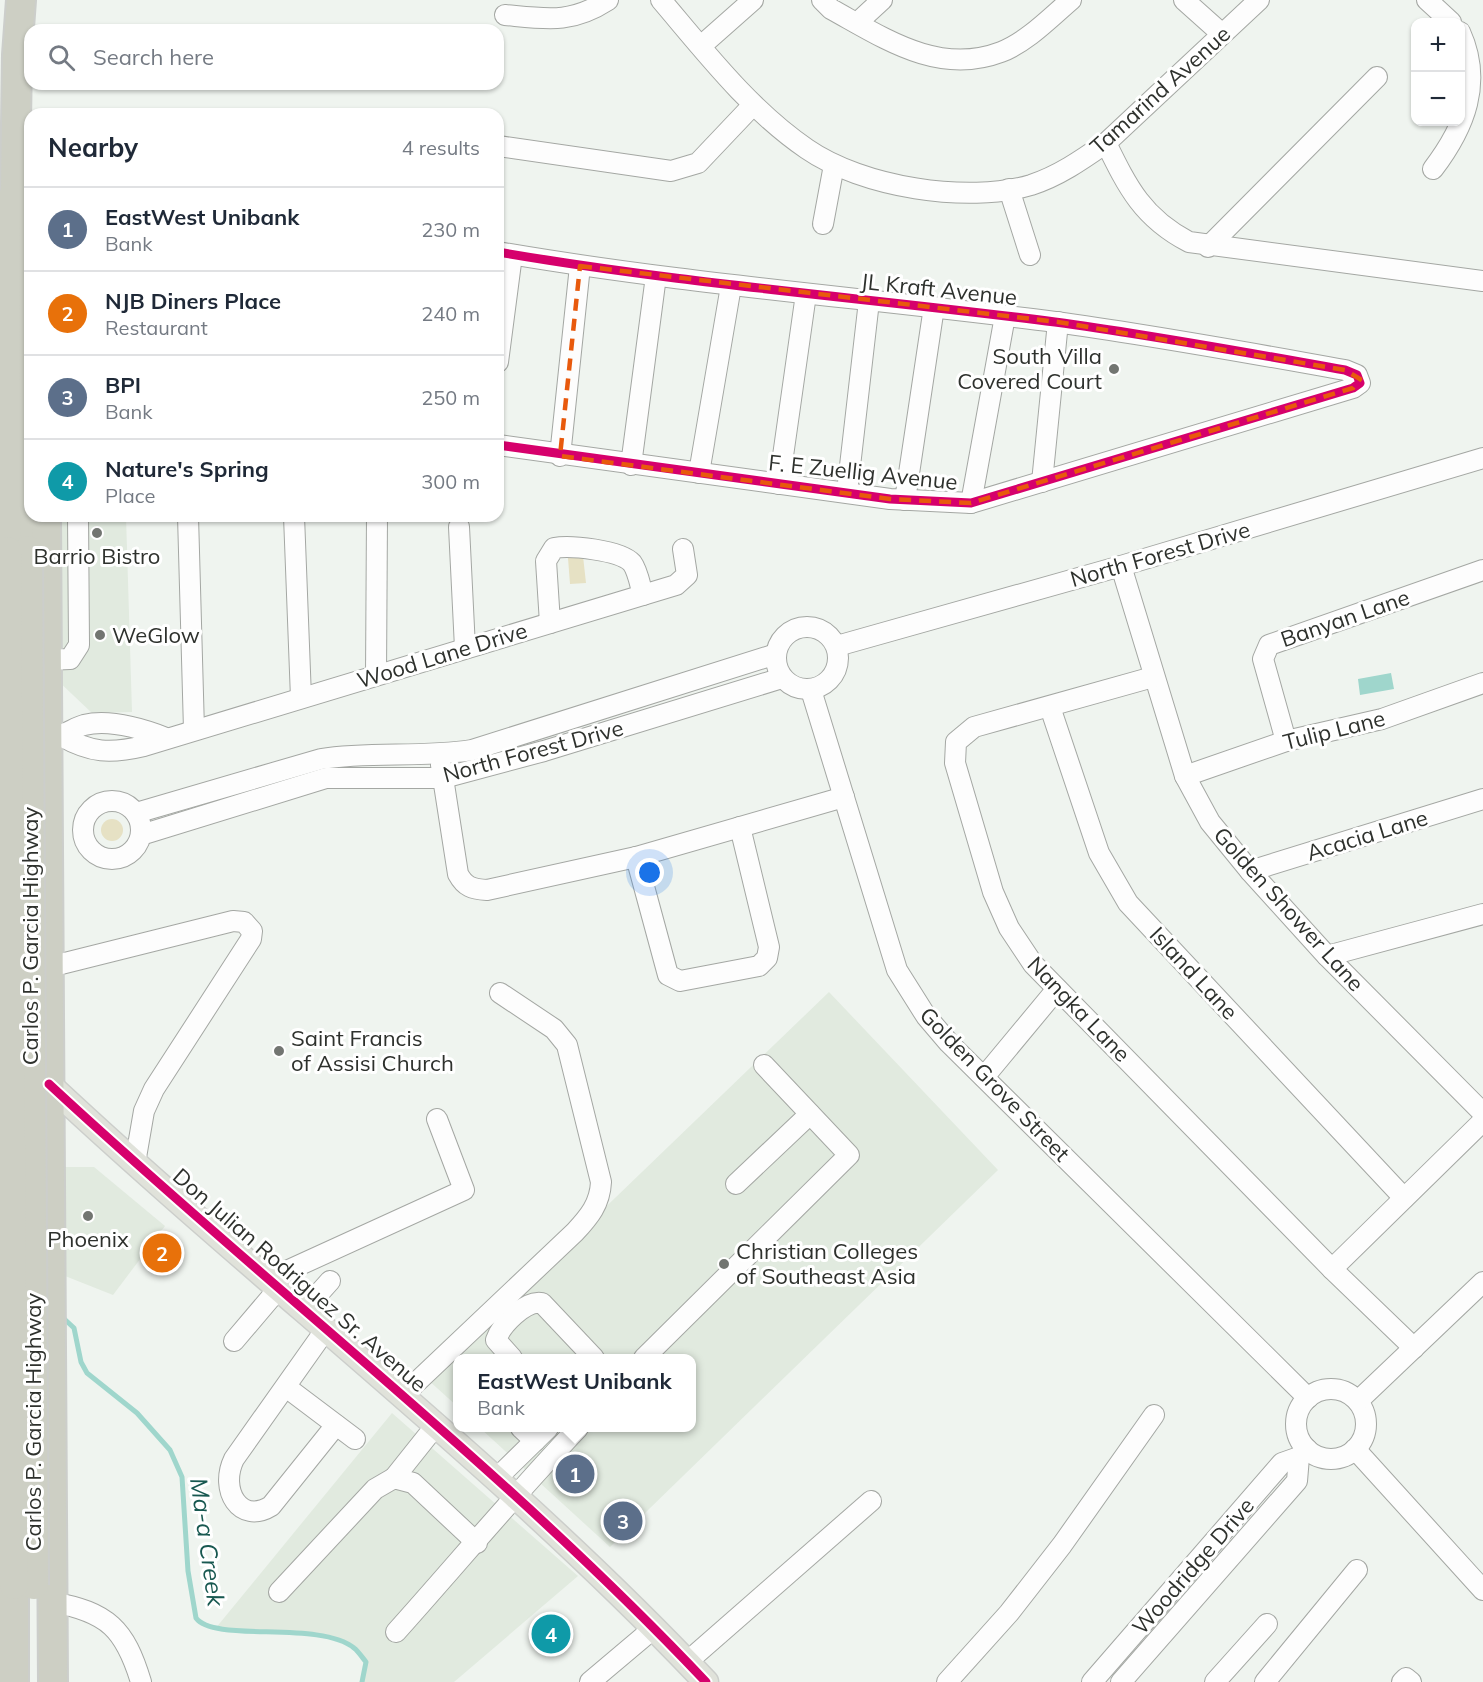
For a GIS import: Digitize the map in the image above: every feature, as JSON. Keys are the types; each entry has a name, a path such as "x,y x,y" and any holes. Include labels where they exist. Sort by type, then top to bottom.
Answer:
{"highway":[{"name":"Carlos P. Garcia Highway","path":"21,0 17,55 15,186 5,221 17,550 35,1682"},
{"name":"Carlos P. Garcia Highway","path":"14,1682 34,1591 52,1544 47,829 54,736 46,660 46,522"},
{"path":"0,599 46,598"},
{"path":"0,737 54,736"},
{"path":"0,829 47,829"},
{"path":"0,905 48,904"},
{"path":"0,967 49,967"},
{"path":"0,1162 50,1161"},
{"path":"0,1248 50,1247"},
{"path":"0,1339 51,1338"},
{"path":"0,1439 51,1439"},
{"path":"0,1545 52,1544"},
{"name":"Carlos P. Garcia Highway","path":"34,1591 53,1682"}],"main road":[{"name":"Don Julian Rodriguez Sr. Avenue","path":"0,1039 135,1163 516,1494 654,1628 692,1674"}],"street":[{"path":"505,15 550,20 570,18 589,12 608,0"},
{"name":"Tamarind Avenue","path":"662,0 753,105 806,148 834,165 902,185 950,192 1009,189 1031,185 1056,174 1106,143 1259,0"},
{"path":"701,46 753,0"},
{"path":"822,0 831,9 912,53 955,60 1001,52 1030,34 1071,0"},
{"path":"857,23 882,0"},
{"path":"1184,0 1222,34"},
{"path":"1427,0 1447,18"},
{"path":"1433,169 1458,135 1477,96 1479,67 1472,47 1465,37"},
{"path":"1208,247 1377,77"},
{"path":"504,147 671,171 698,163 753,105"},
{"path":"1106,143 1129,190 1155,219 1189,243 1483,281"},
{"path":"823,224 834,165"},
{"path":"1009,189 1030,255"},
{"path":"504,270 505,253"},
{"name":"JL Kraft Avenue","path":"505,253 580,266 731,286 1058,322 1345,370 1360,379 1360,383 1353,388"},
{"path":"560,456 580,266"},
{"path":"631,465 656,276"},
{"path":"699,473 731,286"},
{"path":"779,484 806,294"},
{"path":"847,492 869,301"},
{"path":"904,500 934,307"},
{"path":"971,503 1005,316"},
{"path":"1042,482 1058,322"},
{"name":"F. E Zuellig Avenue","path":"504,446 560,456 904,500 971,503 1353,388"},
{"name":"North Forest Drive","path":"837,646 1121,566 1483,458"},
{"path":"46,660 70,659 79,645 78,522"},
{"path":"188,522 194,730"},
{"path":"294,522 301,698"},
{"path":"376,522 376,675"},
{"path":"459,527 465,648"},
{"path":"550,623 546,561 554,549 566,547 620,555 634,567 643,595"},
{"name":"Wood Lane Drive","path":"54,736 83,749 134,748 676,585 685,579 688,570 683,549"},
{"name":"Golden Shower Lane","path":"1121,566 1185,776 1210,822 1250,871 1327,956 1483,1113"},
{"name":"Banyan Lane","path":"1286,741 1263,659 1269,645 1483,570"},
{"path":"803,627 823,631 837,646 839,660 835,674 825,684 811,690 792,686 782,678 778,670 776,654 785,636 803,627"},
{"name":"North Forest Drive","path":"136,813 321,759 348,755 440,755 472,750 776,654"},
{"name":"Nangka Lane","path":"1153,677 974,727 956,742 953,752 993,892 1009,928 1032,964 1332,1269 1414,1347"},
{"name":"North Forest Drive","path":"141,835 326,778 443,778 544,751 782,678"},
{"name":"Tulip Lane","path":"1185,776 1286,741 1382,719 1483,683"},
{"name":"Golden Grove Street","path":"811,690 897,970 926,1016 984,1077 1308,1398"},
{"name":"Island Lane","path":"1050,707 1099,854 1128,903 1404,1198"},
{"path":"440,755 458,874 463,884 470,888 487,890 636,857 844,797"},
{"path":"196,795 202,816"},
{"name":"Acacia Lane","path":"1250,871 1483,799"},
{"path":"109,801 119,801 136,813 141,835 131,852 113,860 103,859 87,848 82,828 90,810 109,801"},
{"path":"636,857 668,975 680,981 759,966 766,958 769,947 740,827"},
{"path":"47,829 82,828"},
{"path":"1327,956 1483,914"},
{"path":"49,967 233,921 244,922 252,931 250,939 154,1089 144,1111 135,1163"},
{"path":"984,1077 1057,989"},
{"path":"403,1395 575,1232 593,1211 601,1193 601,1182 567,1045 554,1029 500,993"},
{"path":"649,1354 849,1155 764,1065"},
{"path":"736,1184 810,1114"},
{"path":"234,1341 274,1284 464,1190 437,1119"},
{"path":"1332,1269 1483,1121"},
{"path":"304,1310 330,1281"},
{"path":"1358,1401 1483,1282"},
{"path":"508,1354 496,1340 499,1332 527,1305 534,1302 542,1303 589,1354"},
{"path":"326,1329 228,1472 227,1483 234,1500 248,1510 257,1512 271,1506 336,1425"},
{"path":"285,1387 355,1439"},
{"path":"1324,1389 1333,1389 1351,1395 1358,1401 1365,1414 1366,1430 1355,1449 1344,1456 1330,1459 1303,1453 1297,1419 1308,1398 1324,1389"},
{"path":"946,1682 1009,1613 1036,1579 1154,1415"},
{"path":"279,1592 375,1489 394,1478 437,1424"},
{"path":"497,1478 535,1432"},
{"path":"396,1632 477,1543 516,1494 574,1432"},
{"path":"1355,1449 1483,1590"},
{"name":"Woodridge Drive","path":"1092,1682 1282,1463 1303,1453"},
{"name":"Woodridge Drive","path":"1121,1682 1297,1480 1303,1453"},
{"path":"394,1478 413,1483 477,1543"},
{"path":"692,1674 871,1501"},
{"path":"1265,1682 1357,1570"},
{"path":"34,1591 88,1610 112,1624 132,1652 141,1682"},
{"path":"1215,1682 1267,1624"},
{"path":"590,1682 654,1628"}],"highlighted area":[{"path":"580,266 1058,322 1345,370 1360,379 1353,388 971,503 890,499 560,456"}],"shaded area":[{"path":"54,522 126,522 132,712 92,713 54,677"},
{"path":"583,556 586,583 570,584 568,558"},
{"path":"112,819 120,822 123,830 120,838 112,841 104,838 101,830 104,822"},
{"name":"Christian Colleges of Southeast Asia","path":"829,992 998,1170 610,1547 484,1432 696,1432 696,1354 453,1354 453,1402 427,1379"},
{"path":"61,1167 94,1167 165,1226 113,1295 60,1274"},
{"path":"392,1413 578,1576 454,1682 362,1682 366,1662 353,1647 336,1640 301,1632 215,1629"}],"water":[{"path":"1391,673 1394,689 1360,695 1358,679"}],"waterway":[{"name":"Ma-a Creek","path":"60,1315 74,1328 81,1362 87,1373 137,1413 170,1450 182,1477 188,1571 196,1618 207,1625 224,1629 318,1635 338,1640 354,1648 366,1662 362,1682"}],"cycle path":[{"path":"504,253 637,273 985,313 1128,333 1345,370 1357,375 1360,383 1353,388 971,503 890,499 504,446"},
{"path":"49,1084 131,1159 466,1451 548,1526 706,1682"}],"place":[{"name":"South Villa Covered Court","path":"1114,369"},
{"name":"Barrio Bistro","path":"97,533"},
{"name":"WeGlow","path":"100,635"},
{"name":"Saint Francis of Assisi Church","path":"279,1051"},
{"name":"Phoenix","path":"88,1216"},
{"name":"NJB Diners Place","path":"162,1253"},
{"name":"Christian Colleges of Southeast Asia","path":"724,1264"},
{"name":"EastWest Unibank","path":"575,1474"},
{"name":"BPI","path":"623,1521"},
{"name":"Nature's Spring","path":"551,1634"}]}
